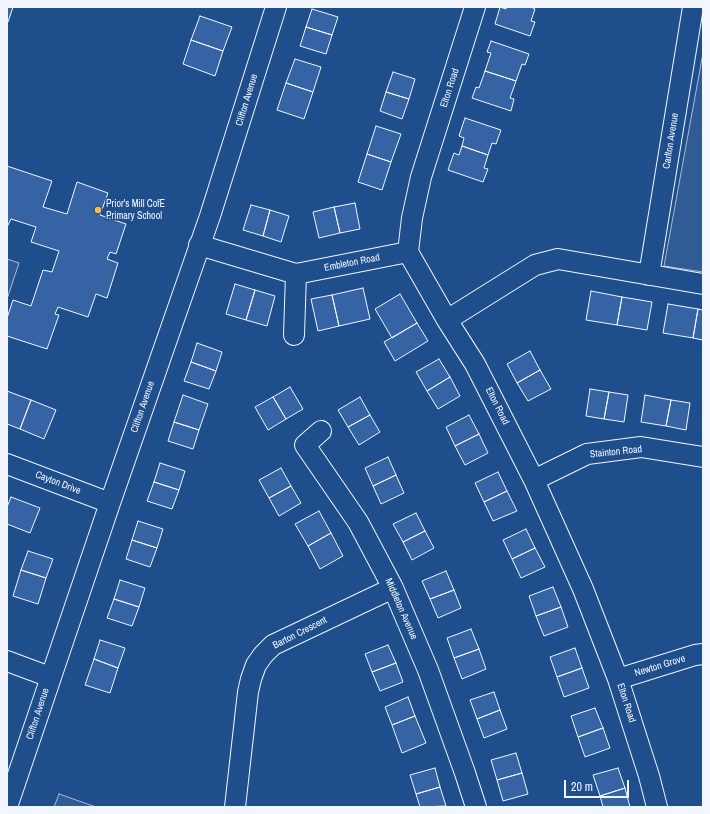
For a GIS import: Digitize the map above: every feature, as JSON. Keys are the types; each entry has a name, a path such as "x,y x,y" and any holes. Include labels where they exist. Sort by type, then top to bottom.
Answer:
{"street":[{"name":"Clifton Avenue","path":"7,807 50,677 210,216 276,7"},
{"name":"Elton Road","path":"475,7 421,177 412,218 408,252 447,320 475,364 534,480 584,589 618,679 649,776 657,807"},
{"name":"Carlton Avenue","path":"649,275 693,7"},
{"name":"Embleton Road","path":"199,245 296,274 408,252"},
{"path":"447,320 535,265 558,259 703,284"},
{"path":"294,335 296,274"},
{"name":"Middleton Avenue","path":"321,431 305,445 358,522 393,588 428,670 476,807"},
{"name":"Stainton Road","path":"534,480 587,454 641,448 703,457"},
{"name":"Cayton Drive","path":"7,464 110,503"},
{"name":"Barton Crescent","path":"235,807 248,692 254,672 263,655 273,645 393,588"},
{"name":"Newton Grove","path":"618,679 703,654"},
{"path":"7,661 50,677"}],"shaded area":[{"path":"703,53 703,272 664,266"},
{"path":"7,259 19,263 7,299"},
{"path":"59,794 96,807 54,807"}],"building":[{"path":"7,7 13,7 8,22 7,21"},
{"path":"500,7 506,9 506,7 531,7 535,9 531,21 535,22 530,36 495,24"},
{"path":"312,9 338,17 332,35 306,27"},
{"path":"200,16 232,27 223,51 191,40"},
{"path":"306,27 332,35 326,54 300,46"},
{"path":"191,40 223,51 215,76 183,64"},
{"path":"491,41 529,54 525,65 522,64 516,81 485,71 491,53 487,52"},
{"path":"295,59 321,67 313,92 286,83"},
{"path":"485,71 516,81 510,98 514,99 511,111 472,98 476,87 479,88"},
{"path":"393,72 415,79 409,99 386,92"},
{"path":"286,83 313,92 304,119 277,110"},
{"path":"386,92 409,99 402,119 380,111"},
{"path":"465,118 501,130 496,144 492,143 488,155 462,146 464,138 459,136"},
{"path":"376,126 401,134 391,162 367,154"},
{"path":"462,146 488,155 484,168 488,169 483,182 448,170 454,153 459,155"},
{"path":"367,154 391,162 382,190 358,182"},
{"path":"7,166 52,181 43,207 67,214 77,182 108,193 100,215 126,224 116,254 110,252 107,259 118,263 107,298 96,294 88,317 58,307 55,314 59,315 47,349 7,336 7,318 13,300 31,306 43,270 52,272 59,251 31,242 36,227 11,219 7,227"},
{"path":"355,203 360,229 340,233 334,207"},
{"path":"251,205 270,210 263,236 243,230"},
{"path":"334,207 340,233 319,238 313,212"},
{"path":"270,210 289,216 281,242 263,236"},
{"path":"235,284 255,290 246,320 226,314"},
{"path":"363,288 370,319 339,326 332,295"},
{"path":"255,290 275,296 267,326 246,320"},
{"path":"591,291 622,297 617,325 586,320"},
{"path":"400,294 417,323 392,338 375,309"},
{"path":"332,295 339,326 318,331 311,299"},
{"path":"622,297 652,302 647,330 617,325"},
{"path":"668,304 698,309 693,338 663,333"},
{"path":"698,309 703,310 703,340 693,338"},
{"path":"417,323 428,341 395,361 384,342"},
{"path":"197,343 222,352 216,371 191,362"},
{"path":"530,351 540,370 517,383 507,364"},
{"path":"439,359 450,377 427,391 416,372"},
{"path":"191,362 216,371 209,389 184,381"},
{"path":"540,370 551,389 528,401 517,383"},
{"path":"450,377 460,396 438,409 427,391"},
{"path":"290,387 303,409 286,419 273,397"},
{"path":"590,389 609,392 604,419 586,416"},
{"path":"7,391 31,400 20,429 7,424"},
{"path":"609,392 628,395 624,422 604,419"},
{"path":"183,395 208,404 199,430 174,422"},
{"path":"645,395 671,400 666,426 641,422"},
{"path":"273,397 286,419 268,430 255,407"},
{"path":"360,397 370,415 348,427 338,410"},
{"path":"31,400 56,410 44,439 20,429"},
{"path":"671,400 690,403 686,430 666,426"},
{"path":"370,415 380,432 359,445 348,427"},
{"path":"469,415 479,434 455,446 446,427"},
{"path":"174,422 199,430 193,449 168,441"},
{"path":"479,434 488,453 465,465 455,446"},
{"path":"388,457 396,475 373,486 365,468"},
{"path":"160,463 185,471 179,490 154,482"},
{"path":"281,468 291,486 269,498 259,480"},
{"path":"498,472 507,491 484,502 475,483"},
{"path":"396,475 404,493 381,504 373,486"},
{"path":"154,482 179,490 172,509 147,501"},
{"path":"291,486 301,503 279,516 269,498"},
{"path":"507,491 517,511 493,521 484,502"},
{"path":"11,497 40,508 30,533 7,524 7,507"},
{"path":"319,511 331,533 308,546 295,524"},
{"path":"416,513 425,531 403,542 393,524"},
{"path":"138,521 163,529 157,548 132,540"},
{"path":"526,529 535,548 512,559 503,540"},
{"path":"425,531 434,548 412,560 403,542"},
{"path":"331,533 343,556 320,569 308,546"},
{"path":"132,540 157,548 150,567 126,559"},
{"path":"535,548 545,567 521,578 512,559"},
{"path":"28,551 53,559 46,578 21,570"},
{"path":"21,570 46,578 38,604 13,596"},
{"path":"446,571 454,590 430,599 422,581"},
{"path":"120,580 145,588 139,607 114,599"},
{"path":"553,587 561,607 536,616 529,596"},
{"path":"454,590 461,608 438,618 430,599"},
{"path":"114,599 139,607 132,626 107,618"},
{"path":"561,607 568,627 544,636 536,616"},
{"path":"471,629 479,649 454,658 447,638"},
{"path":"100,640 125,648 118,668 94,659"},
{"path":"388,645 396,663 372,672 365,654"},
{"path":"575,648 582,668 557,677 550,657"},
{"path":"479,649 486,669 462,679 454,658"},
{"path":"94,659 118,668 110,693 85,685"},
{"path":"396,663 403,682 380,691 372,672"},
{"path":"582,668 589,688 564,697 557,677"},
{"path":"494,692 500,710 477,719 470,700"},
{"path":"408,697 415,716 392,725 385,707"},
{"path":"595,708 603,728 578,737 571,716"},
{"path":"500,710 507,729 484,738 477,719"},
{"path":"415,716 426,743 402,753 392,725"},
{"path":"603,728 610,748 585,757 578,737"},
{"path":"516,753 522,773 497,780 491,760"},
{"path":"435,768 440,787 416,794 410,775"},
{"path":"618,768 625,788 600,796 593,775"},
{"path":"522,773 528,794 503,801 497,780"},
{"path":"440,787 446,806 420,807 416,794"},
{"path":"625,788 630,807 603,807 600,796"}],"place":[{"name":"Prior's Mill CofE Primary School","path":"98,210"}]}
